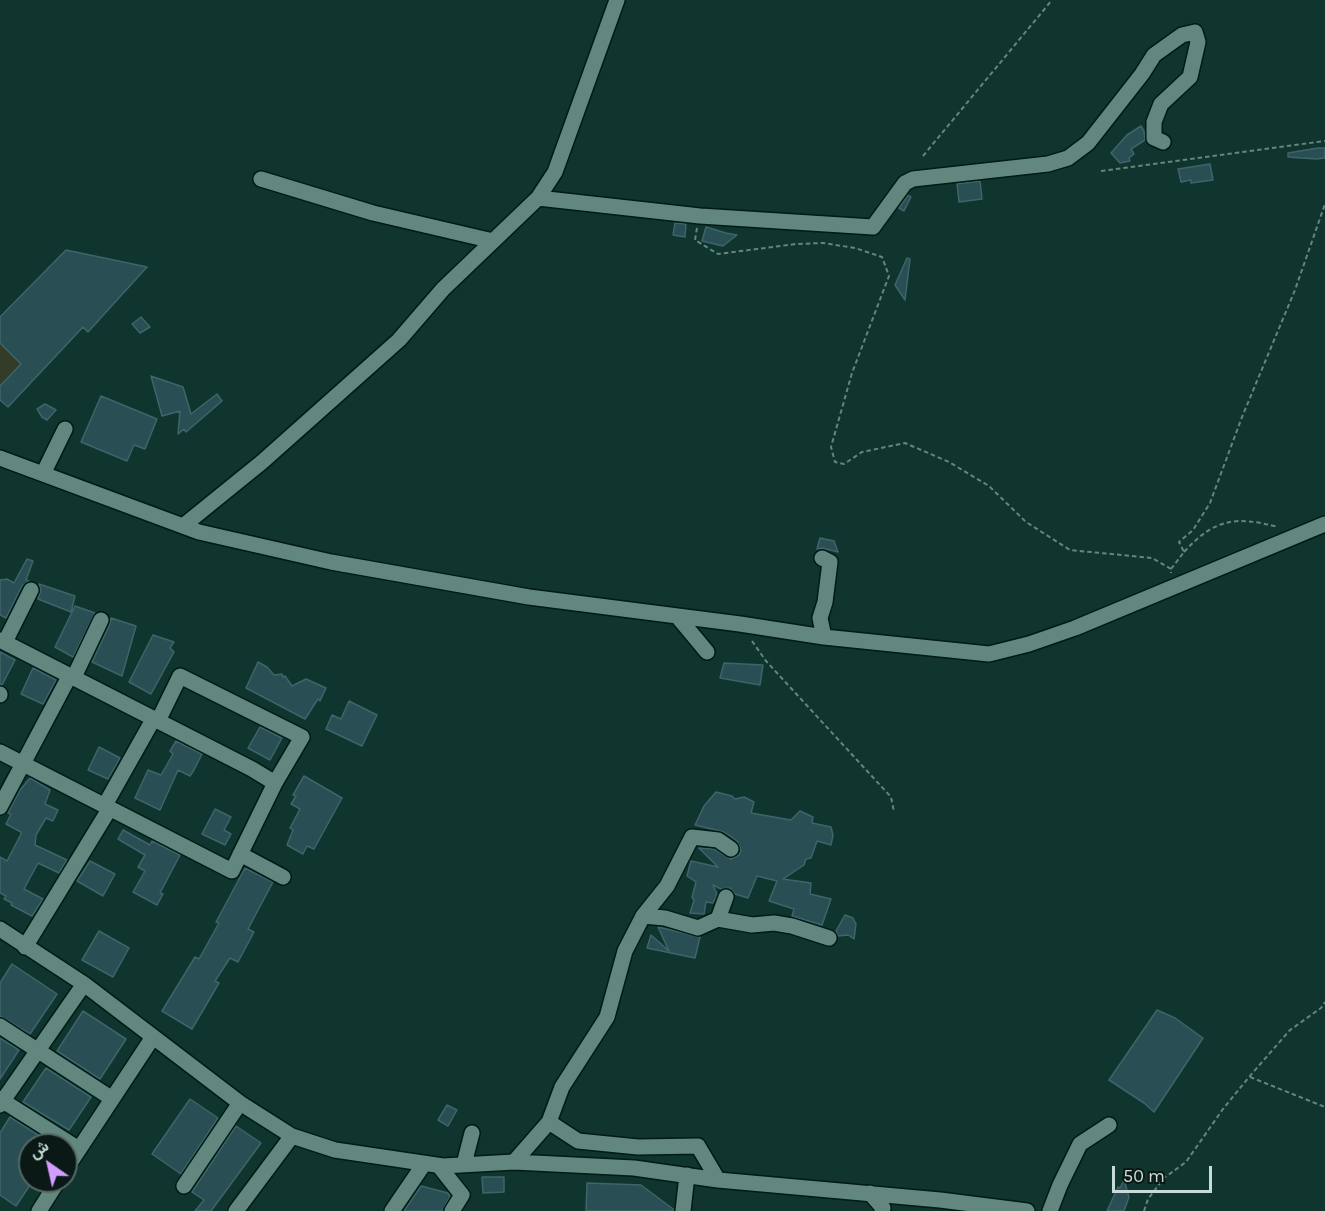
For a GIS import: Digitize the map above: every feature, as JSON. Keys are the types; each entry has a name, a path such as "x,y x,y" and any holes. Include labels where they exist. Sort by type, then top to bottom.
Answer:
{"street":[{"path":"183,526 262,462 399,340 443,289 538,198 555,171 567,141 617,0"},
{"path":"538,198 700,216 873,226 905,183 913,179 1048,164 1068,158 1088,143 1142,74 1154,55 1182,35 1195,32 1198,42 1190,77 1161,104 1154,122 1154,138 1162,142"},
{"path":"261,179 373,213 493,241"},
{"path":"42,474 65,429"},
{"path":"0,458 199,532 331,562 529,597 824,637 990,654 1029,644 1075,628 1325,524"},
{"path":"822,558 830,562 825,602 820,618 824,637"},
{"path":"31,590 2,641 275,783"},
{"path":"677,616 707,652"},
{"path":"0,807 101,621"},
{"path":"0,752 108,807 232,871 275,783 302,737 180,676 108,807 25,946"},
{"path":"514,1162 549,1122 562,1087 607,1017 625,951 643,916 667,885 693,837 718,840 731,849"},
{"path":"240,854 283,878"},
{"path":"718,920 726,897"},
{"path":"643,916 665,918 698,927 718,920 752,925 774,923 792,926 829,938"},
{"path":"3,936 25,946 84,984 240,1103 292,1136 335,1150 439,1166 514,1162 634,1168 718,1180 870,1193 978,1208 1027,1211"},
{"path":"84,984 1,1102 79,1149 153,1037"},
{"path":"0,1026 111,1098"},
{"path":"184,1185 240,1103"},
{"path":"549,1122 578,1140 638,1147 698,1146 718,1180"},
{"path":"1050,1211 1080,1144 1109,1125"},
{"path":"464,1164 472,1133"},
{"path":"236,1211 292,1136"},
{"path":"392,1211 424,1164"},
{"path":"439,1166 462,1195 452,1211"},
{"path":"683,1211 687,1175"},
{"path":"39,1211 50,1193"},
{"path":"870,1193 883,1208 882,1211"}],"path":[{"path":"923,156 1052,0"},
{"path":"1101,171 1325,141"},
{"path":"1184,552 1179,542 1192,530 1210,503 1242,417 1295,290 1325,204"},
{"path":"700,216 695,240 717,254 823,243 855,248 882,257 889,276 852,373 831,447 835,462 844,464 862,452 905,443 949,462 989,486 1026,522 1070,550 1152,558 1171,569"},
{"path":"1174,588 1171,569 1198,536 1216,525 1243,521 1263,522 1280,527"},
{"path":"740,624 766,661 891,797 894,812"},
{"path":"1144,1211 1148,1199 1164,1178 1186,1162 1223,1109 1249,1077 1290,1030 1321,1008 1325,1002"},
{"path":"1249,1077 1325,1107"}],"green space":[{"path":"0,343 21,364 0,386"}],"building":[{"path":"1141,126 1145,140 1131,149 1134,154 1129,158 1130,161 1120,163 1111,153 1127,135"},
{"path":"1325,148 1325,158 1288,157 1288,153"},
{"path":"1210,164 1213,180 1181,182 1178,169"},
{"path":"980,181 982,199 959,202 957,184"},
{"path":"908,195 911,197 904,211 899,208"},
{"path":"675,223 686,224 685,237 673,235"},
{"path":"706,227 737,235 723,246 702,241"},
{"path":"66,250 147,267 88,332 83,327 8,407 0,400 0,386 21,364 0,343 0,317"},
{"path":"907,258 910,259 905,300 895,285"},
{"path":"141,317 150,327 140,333 132,324"},
{"path":"151,376 183,387 191,414 217,394 222,401 186,432 184,429 178,434 180,411 162,416"},
{"path":"101,396 157,419 145,449 134,445 127,461 81,442"},
{"path":"45,404 56,410 47,420 37,409"},
{"path":"820,538 834,541 838,552 817,549"},
{"path":"27,559 33,561 26,580 29,581 22,586 6,618 0,615 0,580 7,579 14,583"},
{"path":"39,584 75,596 71,612 38,599 41,590"},
{"path":"75,606 95,613 73,657 55,647"},
{"path":"111,618 136,626 122,676 92,662"},
{"path":"153,635 174,642 170,648 174,652 151,694 129,682"},
{"path":"0,652 15,660 2,685 0,684"},
{"path":"258,662 274,675 285,676 292,686 306,679 326,688 320,701 318,699 305,719 246,688"},
{"path":"724,663 763,665 760,685 720,678"},
{"path":"33,668 56,680 43,704 21,694"},
{"path":"349,701 377,715 362,746 326,729 332,715 341,719"},
{"path":"260,727 282,738 270,760 248,748"},
{"path":"176,741 202,754 190,776 178,770 160,810 135,798 148,770 161,775 173,754 170,751"},
{"path":"99,747 120,758 108,779 88,770"},
{"path":"304,776 342,798 314,849 307,846 303,854 287,845 293,830 290,828 300,809 291,804 296,796 293,795"},
{"path":"30,778 50,790 45,804 58,810 53,821 46,818 36,835 35,845 67,860 59,873 38,863 24,889 43,899 32,916 11,905 12,903 4,899 6,896 0,893 0,857 7,861 21,834 6,824 11,814 8,813 20,790"},
{"path":"716,792 735,799 744,797 754,802 751,813 791,820 800,811 813,817 812,823 831,827 833,835 831,845 817,841 811,858 806,859 804,865 783,879 811,883 810,894 831,899 822,925 792,916 794,909 769,901 777,881 757,876 748,898 735,894 730,888 721,889 713,885 717,894 713,903 706,902 704,914 690,913 696,882 687,876 691,861 718,867 699,848 714,849 731,859 739,855 741,850 737,841 724,832 695,825 704,806"},
{"path":"215,809 231,817 224,830 231,834 225,845 202,834"},
{"path":"123,830 150,845 152,841 180,855 160,893 163,894 157,905 133,892 145,871 138,867 145,855 118,839"},
{"path":"90,861 115,874 103,896 77,881"},
{"path":"245,868 273,882 248,929 254,932 238,962 230,958 215,981 219,983 192,1029 162,1011 195,957 199,959"},
{"path":"845,915 853,918 856,924 854,939 848,935 838,936 836,931"},
{"path":"658,927 700,937 695,958 647,948 651,935 669,951"},
{"path":"99,931 129,948 113,977 82,960"},
{"path":"12,964 57,994 30,1034 0,1016 0,983"},
{"path":"1157,1010 1175,1018 1203,1038 1154,1112 1109,1080"},
{"path":"83,1011 126,1039 100,1079 57,1051"},
{"path":"0,1038 19,1050 0,1079"},
{"path":"46,1068 91,1097 69,1130 23,1102"},
{"path":"190,1099 218,1118 181,1174 152,1154"},
{"path":"447,1105 457,1110 448,1126 438,1120"},
{"path":"10,1117 35,1133 18,1133 18,1193 25,1193 16,1206 0,1195 0,1133"},
{"path":"236,1126 261,1143 211,1211 195,1211 204,1200 192,1192"},
{"path":"482,1177 504,1177 504,1192 483,1193"},
{"path":"1124,1180 1129,1197 1124,1211 1107,1211 1118,1187 1120,1188"},
{"path":"587,1183 641,1185 673,1211 586,1211"},
{"path":"421,1186 448,1193 450,1196 442,1211 404,1211"}]}
